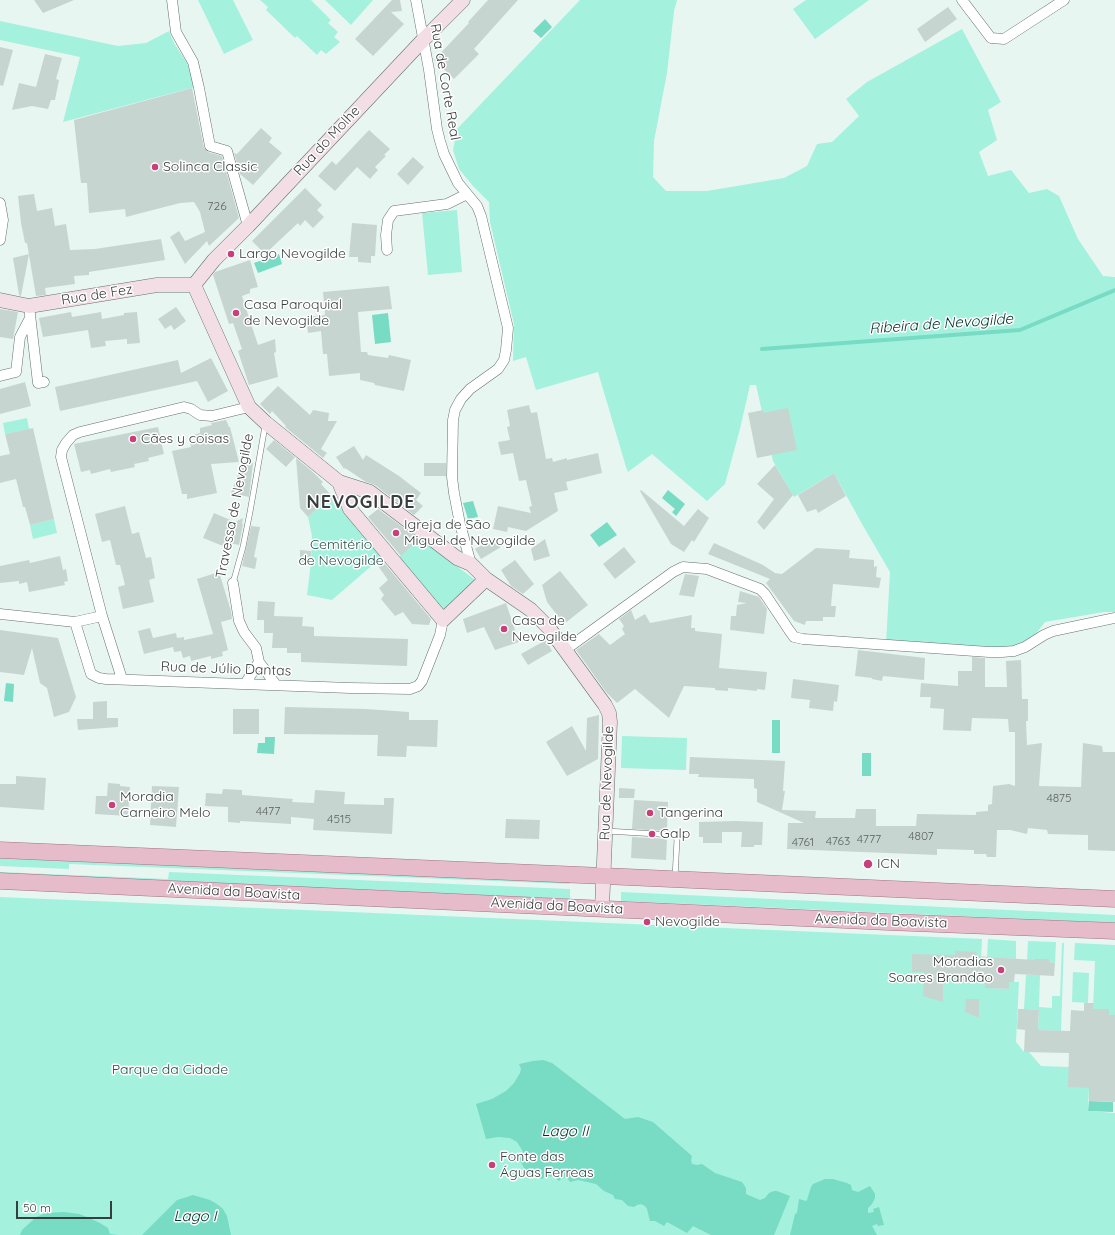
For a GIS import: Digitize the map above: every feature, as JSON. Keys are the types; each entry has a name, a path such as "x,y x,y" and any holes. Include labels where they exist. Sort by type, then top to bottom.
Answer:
{"main road":[{"path":"0,850 1115,899"},
{"name":"Avenida da Boavista","path":"0,881 880,922 1115,931"}],"street":[{"path":"173,0 176,32 193,62 200,88 210,146 227,151 248,226"},
{"name":"Rua de Corte Real","path":"416,0 424,39 440,141 444,154 458,183 477,206 482,216 508,328 504,360 498,368 470,389 461,399 455,410 453,420 452,477 460,524 471,564"},
{"name":"Rua do Molhe","path":"194,285 214,260 463,0"},
{"path":"962,0 991,38 1004,39 1064,0"},
{"path":"387,250 386,235 388,220 394,211 447,204 467,194"},
{"path":"0,203 3,220 0,240"},
{"name":"Rua de Fez","path":"0,300 30,312 157,285 194,285"},
{"path":"194,285 249,407 266,423 339,482 350,509 443,620 486,579"},
{"path":"0,376 16,372 20,337 30,312"},
{"path":"30,312 38,383 44,382"},
{"path":"122,679 102,616 61,457 62,450 73,435 80,432 184,407 191,409 200,415 212,416 249,407"},
{"name":"Rua de Nevogilde","path":"339,482 370,492 457,558 471,564 486,579 531,610 549,628 605,705 609,713 610,722 602,908"},
{"path":"565,650 673,572 683,567 707,569 760,589 765,594 788,630 794,636 803,639 989,652 1009,652 1025,647 1053,631 1115,618"},
{"name":"Travessa de Nevogilde","path":"233,583 239,621 244,632 256,648 258,662 276,685"},
{"path":"0,614 75,622 102,616"},
{"name":"Rua de Júlio Dantas","path":"75,622 91,674 99,678 410,689 418,686 422,681 440,636 443,620"},
{"path":"245,684 258,662"}],"lane":[{"name":"Travessa de Nevogilde","path":"233,583 243,546 266,423"},
{"path":"605,831 674,835 677,839 675,880"}],"green space":[{"path":"198,0 233,0 253,40 224,54"},
{"path":"260,0 311,0 331,20 328,23 338,32 334,37 340,42 326,54 321,50 317,55 297,36 295,38 266,10 268,7"},
{"path":"325,0 373,0 351,25"},
{"path":"580,0 677,0 674,11 667,73 654,141 653,177 666,191 707,191 784,178 807,166 817,144 832,142 859,116 846,99 867,82 962,29 1001,102 988,110 997,140 979,152 988,176 1011,170 1029,193 1047,189 1059,196 1078,239 1103,276 1115,277 1115,612 1104,612 1045,622 1031,640 1011,648 886,644 890,572 834,473 794,497 773,461 756,385 750,385 725,484 707,501 652,454 628,472 598,372 536,390 526,357 513,361 514,324 490,222 489,202 459,169 453,150 457,129"},
{"path":"806,0 869,0 815,39 793,9"},
{"path":"0,21 118,46 146,43 169,31 174,43 187,63 195,87 63,122 80,57 0,40"},
{"path":"457,210 462,272 428,275 422,213"},
{"path":"27,418 29,429 5,434 3,423"},
{"name":"Cemitério de Nevogilde","path":"332,496 383,556 332,600 307,595 312,536 308,517"},
{"path":"54,519 57,533 33,539 30,525"},
{"path":"420,538 479,583 444,615 397,559"},
{"path":"622,736 687,738 686,770 621,768"},
{"path":"0,858 570,882 570,884 69,864 69,869 0,866"},
{"path":"0,872 168,879 169,872 570,889 570,899 0,874"},
{"path":"621,892 1115,915 1115,923 621,901"},
{"name":"Parque da Cidade","path":"0,897 982,939 980,980 991,981 991,988 1008,989 1009,982 1019,982 1016,1042 1024,1052 1029,1052 1041,1066 1069,1067 1089,1088 1088,1111 1115,1113 1115,1235 0,1235","holes":["966,999 979,999 979,1018 966,1012"]},
{"path":"988,939 1016,941 1016,959 987,957"},
{"path":"1028,941 1056,942 1055,963 1049,962 1049,959 1034,959 1034,961 1027,961"},
{"path":"1062,943 1064,943 1061,1031 1038,1030 1039,1010 1024,1009 1026,975 1040,975 1039,1007 1052,1008 1052,996 1060,996"},
{"path":"1075,943 1115,945 1115,1015 1109,1015 1109,1009 1093,1009 1095,961 1074,960"},
{"path":"1073,972 1089,973 1088,1003 1072,1002"}],"water":[{"path":"545,19 552,27 541,38 533,31"},
{"path":"279,254 282,264 258,273 254,263"},
{"path":"388,313 391,342 375,344 372,315"},
{"path":"668,490 685,504 676,516 672,512 675,509 662,498"},
{"path":"473,501 478,517 468,519 463,503"},
{"path":"607,522 617,535 599,547 590,535"},
{"path":"6,683 14,684 13,702 4,701"},
{"path":"772,720 780,720 780,753 772,753"},
{"path":"265,737 275,737 274,754 257,753 258,743 265,743"},
{"path":"862,753 871,753 871,776 862,776"},
{"name":"Lago II","path":"543,1060 552,1063 625,1119 638,1117 653,1122 692,1156 692,1164 702,1164 715,1173 742,1182 746,1188 746,1194 760,1200 774,1191 790,1196 774,1235 711,1235 693,1226 687,1233 667,1222 664,1226 655,1221 650,1221 645,1206 641,1204 634,1207 628,1206 622,1200 615,1199 613,1195 604,1191 596,1184 578,1180 570,1182 565,1178 559,1181 550,1176 542,1179 536,1177 532,1171 527,1174 519,1158 524,1156 517,1142 510,1138 498,1137 486,1139 476,1104 492,1099 506,1091 514,1083 520,1073 521,1069 519,1064"},
{"path":"1089,1101 1113,1102 1113,1112 1088,1111"},
{"path":"825,1179 833,1179 847,1183 851,1185 852,1190 858,1192 870,1186 875,1194 875,1198 868,1208 868,1213 874,1212 873,1209 879,1207 884,1225 878,1226 877,1224 872,1226 877,1235 790,1235 795,1214 797,1213 799,1199 806,1201 813,1184"},
{"name":"Lago I","path":"193,1195 210,1200 223,1209 227,1216 231,1235 142,1235 177,1200"},
{"path":"64,1212 79,1214 87,1217 108,1228 110,1234 118,1235 20,1235 22,1230 36,1217 46,1213"}],"building":[{"path":"34,0 74,0 43,13"},
{"path":"392,0 400,0 402,11 391,12 404,24 373,56 355,39"},
{"path":"488,0 518,0 474,49 479,54 454,79 434,60 469,23 468,22"},
{"path":"948,7 957,19 925,42 917,29"},
{"path":"0,47 13,50 3,86 0,85"},
{"path":"45,54 62,58 56,79 59,80 55,100 51,100 48,109 32,106 12,110 19,83 36,87"},
{"name":"Solinca Classic","path":"192,88 204,148 208,152 222,156 239,218 209,246 207,241 185,264 170,237 179,231 185,241 205,232 200,212 194,202 180,203 126,217 125,209 89,213 87,183 81,183 74,120"},
{"path":"261,128 272,138 269,142 282,153 253,185 240,174 234,153 237,154"},
{"path":"369,130 390,149 384,155 386,156 375,167 378,170 370,179 357,167 335,191 318,176 332,161 336,165"},
{"path":"413,157 424,167 408,185 397,174"},
{"path":"305,188 322,205 317,210 324,217 313,228 305,220 300,226 298,223 265,254 252,241"},
{"path":"34,194 37,211 52,208 55,226 66,224 70,250 95,249 161,239 165,260 89,272 89,275 74,276 75,284 45,288 46,295 36,296 27,243 25,243 21,223 18,196"},
{"path":"352,223 377,225 375,256 371,256 371,263 358,262 358,257 349,257"},
{"path":"29,254 21,296 19,295 13,258"},
{"path":"250,260 258,287 250,289 250,293 242,296 258,345 275,339 276,352 274,353 278,377 249,385 238,351 242,349 233,323 229,324 213,275 215,272"},
{"path":"389,286 392,309 358,312 361,352 367,352 368,355 388,358 389,355 411,360 404,391 375,385 374,383 360,380 360,373 329,376 327,354 323,354 321,331 308,333 306,317 325,315 323,292"},
{"path":"176,307 186,321 174,330 171,325 165,329 158,319"},
{"path":"0,309 18,312 13,339 0,337"},
{"path":"71,312 72,317 101,312 102,319 124,315 124,313 137,312 140,343 127,344 127,339 105,341 106,346 91,348 88,330 43,337 39,318"},
{"path":"211,358 228,391 208,402 197,381 60,411 55,387 178,360 181,373"},
{"path":"25,382 31,406 0,414 0,389"},
{"path":"278,386 310,415 313,410 329,413 328,421 337,421 321,449 327,453 323,458 285,427 286,426 272,411 270,414 260,404"},
{"path":"529,405 531,413 537,412 546,459 552,458 553,462 598,453 602,473 566,482 568,490 554,493 558,511 526,531 508,527 507,532 493,529 498,506 531,513 529,507 532,506 526,480 519,481 513,453 501,455 498,442 510,440 507,427 510,426 507,410"},
{"path":"788,408 797,450 757,458 748,413 763,410 763,413"},
{"path":"226,420 230,427 239,462 211,464 217,493 187,499 187,494 182,494 172,451 191,447 190,443 196,441 194,435 200,433 200,428 212,425 211,423"},
{"path":"158,427 164,454 148,458 149,461 134,464 135,467 111,472 110,469 91,474 90,470 81,472 74,444"},
{"path":"33,428 54,519 30,525 25,507 23,507 16,479 0,483 0,456 10,454 5,434"},
{"path":"274,440 295,457 286,467 266,449"},
{"path":"354,446 363,460 366,455 399,476 421,493 416,500 423,506 414,515 375,485 366,482 345,468 344,469 336,457"},
{"path":"296,458 323,482 321,484 332,496 308,517 300,508"},
{"path":"243,461 253,463 249,497 231,493"},
{"path":"424,463 446,463 446,476 424,476"},
{"path":"775,465 793,495 764,530 757,522 774,499 757,484"},
{"path":"834,473 846,496 818,513 816,509 807,512 798,495"},
{"path":"641,490 684,526 698,509 709,518 694,542 692,540 684,552 671,544 640,491"},
{"path":"125,506 132,534 139,532 146,558 151,557 155,578 149,580 154,602 123,609 118,587 125,585 120,565 116,565 110,540 102,542 95,514"},
{"name":"Igreja de São Miguel de Nevogilde","path":"378,509 419,539 401,556 368,517"},
{"path":"214,513 235,522 243,518 239,545 225,542 223,546 203,538"},
{"path":"251,526 260,527 254,557 257,558 255,569 242,566"},
{"path":"495,537 501,547 481,559 475,549"},
{"path":"545,539 550,556 534,561 531,549"},
{"path":"714,543 763,565 775,573 782,574 816,548 850,550 849,558 874,560 874,567 877,566 876,577 881,578 879,588 833,584 831,606 836,606 835,617 823,617 823,621 806,621 805,625 794,621 766,583 770,579 708,554"},
{"path":"624,547 636,562 615,579 603,564"},
{"path":"300,550 311,551 311,562 300,562"},
{"path":"60,556 63,570 66,569 68,581 64,582 65,585 29,592 27,582 19,584 19,581 0,583 0,566 29,560 30,563"},
{"path":"380,558 431,619 429,625 412,624 403,612 395,616 381,599 384,595 379,588 388,580 376,563"},
{"path":"515,560 534,584 523,594 511,586 501,570"},
{"path":"560,571 588,605 564,624 547,602 542,585"},
{"path":"219,572 232,619 221,622 228,650 222,652 223,656 211,659 211,656 191,661 190,656 183,658 181,651 174,652 173,647 144,654 138,631 150,628 153,638 176,633 177,638 184,637 184,640 213,634 197,579"},
{"path":"685,574 699,576 694,597 679,595"},
{"path":"740,591 759,597 767,609 764,634 730,630 731,616 736,616 737,605 747,603 738,602"},
{"path":"258,601 275,602 274,616 303,617 302,626 314,627 314,636 408,639 407,666 301,662 301,653 287,653 287,648 272,648 273,633 264,633 264,620 257,620"},
{"name":"Casa de Nevogilde","path":"506,603 519,642 495,650 484,627 467,633 463,619"},
{"path":"631,610 635,620 645,614 650,623 692,615 691,628 695,628 695,631 722,634 719,668 767,672 765,690 757,689 757,691 728,688 728,691 715,690 715,688 684,686 669,718 635,689 617,703 606,692 576,650 599,634 610,645 625,634 622,629 624,626 619,619"},
{"path":"0,630 58,638 76,697 69,712 54,717 47,688 40,683 32,648 24,675 0,672"},
{"path":"546,640 552,651 528,665 521,654"},
{"path":"858,650 925,658 924,680 883,676 882,681 855,676"},
{"path":"972,657 985,658 985,687 1007,687 1006,661 1021,660 1022,699 1028,699 1028,721 1026,721 1027,745 1042,743 1039,786 1081,787 1083,743 1102,746 1103,752 1115,752 1115,851 1088,850 1088,835 1048,834 1047,830 1028,828 1027,834 1010,830 997,830 996,857 987,857 986,854 974,854 974,850 937,849 937,855 787,849 788,823 804,823 757,802 757,789 754,788 754,779 698,777 699,774 689,774 690,757 785,761 783,791 785,791 782,810 816,811 815,818 855,818 856,809 876,809 876,826 916,826 917,814 976,815 976,812 988,811 988,805 992,804 993,786 1009,784 1015,786 1015,732 1009,732 1008,719 972,718 971,731 943,730 944,709 930,708 931,697 920,697 921,683 958,686 958,671 972,671"},
{"path":"793,679 839,685 837,702 834,701 833,711 809,708 810,700 791,698"},
{"path":"107,701 107,718 118,718 118,727 78,730 77,719 93,719 93,702"},
{"path":"285,707 366,709 409,712 409,720 438,720 437,747 407,746 406,757 377,756 378,735 284,734"},
{"path":"233,709 259,709 259,734 233,734"},
{"path":"599,715 598,759 567,776 546,742 572,726 586,751 587,718"},
{"path":"16,776 46,778 44,810 0,807 0,784 16,784"},
{"name":"Moradia Carneiro Melo","path":"108,783 130,787 128,816 95,814 96,796 107,796"},
{"path":"152,786 179,787 176,827 150,825"},
{"path":"619,788 635,789 634,798 619,798"},
{"path":"223,789 242,790 242,795 293,799 292,802 314,803 315,790 345,792 344,804 384,805 384,798 394,798 392,834 313,830 314,819 291,817 291,824 240,821 240,823 228,822 228,807 205,806 206,793 222,794"},
{"name":"Tangerina","path":"634,800 668,802 667,831 632,829"},
{"path":"506,819 540,820 539,839 505,838"},
{"path":"699,822 763,822 762,845 754,845 754,847 741,847 742,832 722,832 722,843 703,843 703,837 699,837"},
{"path":"632,837 667,839 666,860 631,858"},
{"path":"955,951 977,952 976,956 1034,960 1049,959 1049,962 1055,963 1054,976 1015,974 1014,982 1009,982 1009,989 985,988 986,977 943,975 943,1002 923,996 924,972 912,972 912,954 955,955"},
{"path":"966,999 979,999 979,1018 965,1012"},
{"path":"1084,1003 1094,1003 1093,1009 1109,1009 1109,1015 1115,1015 1115,1102 1089,1101 1089,1088 1068,1087 1069,1053 1024,1052 1025,1030 1017,1029 1018,1009 1039,1010 1038,1030 1070,1031 1071,1010 1084,1011"}],"waterway":[{"name":"Ribeira de Nevogilde","path":"762,349 1020,330 1115,290"}],"place":[{"name":"Solinca Classic","path":"155,167"},
{"name":"Largo Nevogilde","path":"231,254"},
{"name":"Casa Paroquial de Nevogilde","path":"236,313"},
{"name":"Cães y coisas","path":"133,439"},
{"name":"Igreja de São Miguel de Nevogilde","path":"396,533"},
{"name":"Casa de Nevogilde","path":"504,629"},
{"name":"Moradia Carneiro Melo","path":"112,805"},
{"name":"Tangerina","path":"650,813"},
{"name":"Galp","path":"652,834"},
{"name":"ICN","path":"868,864"},
{"name":"Nevogilde","path":"647,922"},
{"name":"Moradias Soares Brandão","path":"1001,970"},
{"name":"Fonte das Águas Ferreas","path":"492,1165"}],"district":[{"name":"NEVOGILDE","path":"361,503"}]}
